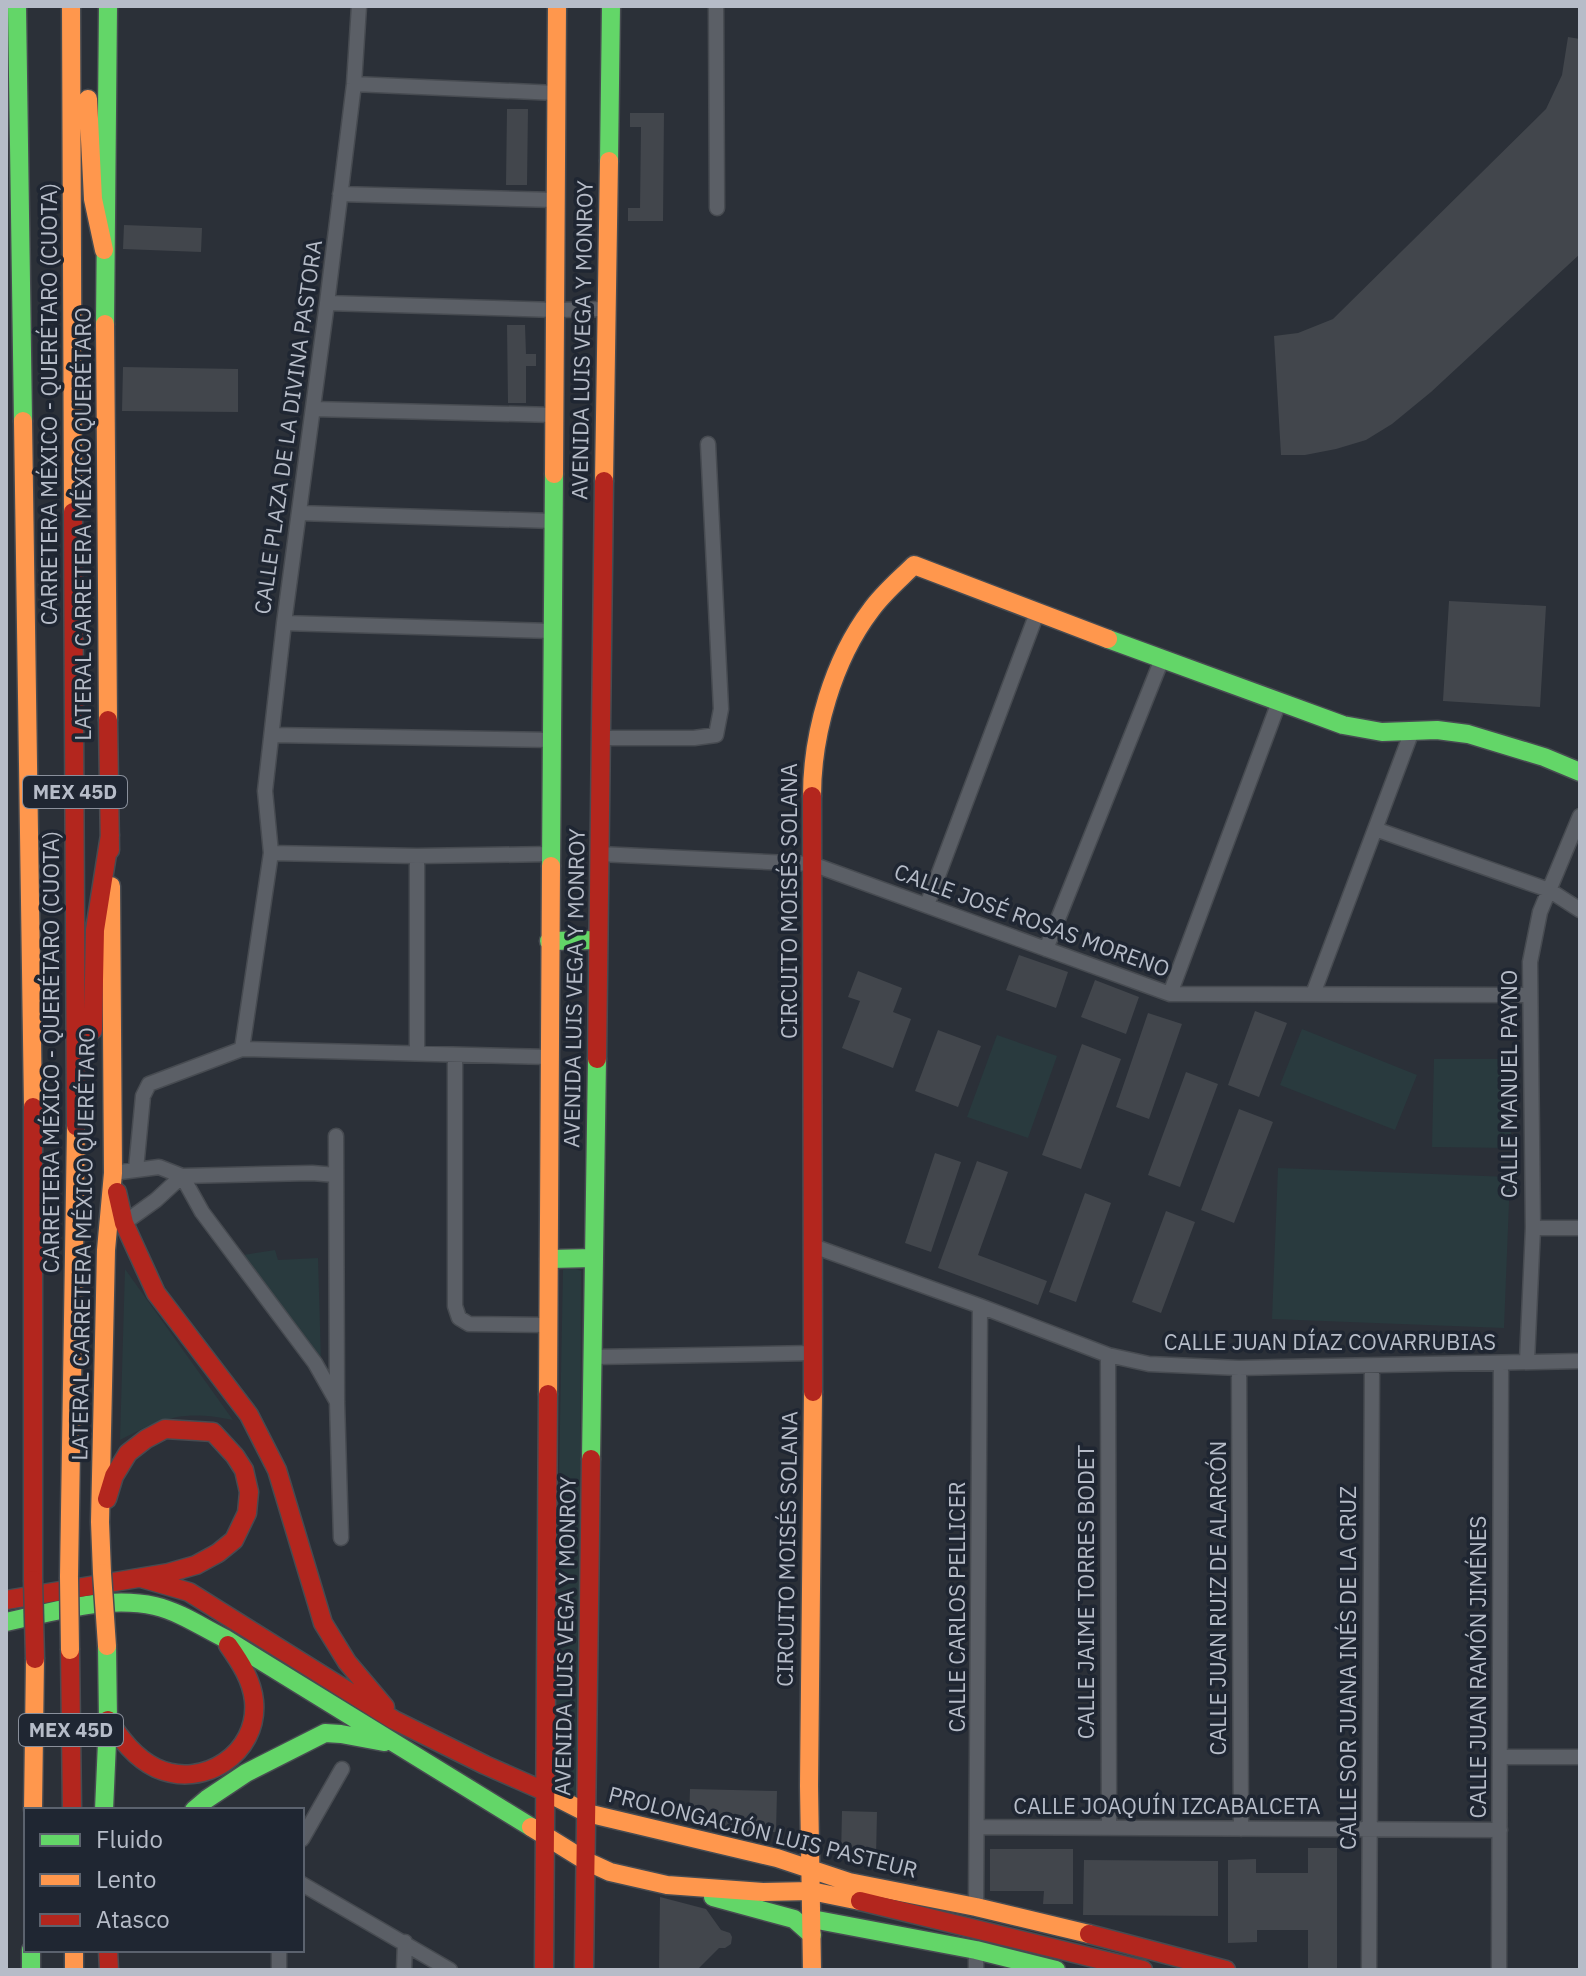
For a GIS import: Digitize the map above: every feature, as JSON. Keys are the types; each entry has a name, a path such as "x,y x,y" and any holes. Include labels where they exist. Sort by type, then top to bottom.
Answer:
{"main road":[{"path":"6,157 16,6"},
{"name":"CARRETERA MÉXICO - QUERÉTARO (CUOTA)","path":"16,6 33,1033 33,1808"},
{"name":"CARRETERA MÉXICO - QUERÉTARO (CUOTA)","path":"71,6 76,1184 69,1577 72,1808"},
{"path":"80,6 85,36 93,199 104,250"},
{"name":"LATERAL CARRETERA MÉXICO QUERÉTARO","path":"104,1808 107,1646 100,1522 106,1250 113,1173 105,495 104,250 108,6"},
{"name":"AVENIDA LUIS VEGA Y MONROY","path":"544,1970 557,6"},
{"name":"AVENIDA LUIS VEGA Y MONROY","path":"584,1970 611,6"},
{"name":"CIRCUITO MOISÉS SOLANA","path":"812,1970 809,1786 813,1353 812,783 823,710 847,648 871,609 914,565 1343,725 1382,732 1437,730 1468,734 1526,751 1580,772"},
{"path":"76,1184 92,1061 95,930 110,835"},
{"path":"549,941 598,940"},
{"path":"113,1173 124,1223 156,1293 249,1415 277,1470 323,1623 347,1662 394,1720"},
{"path":"549,1259 594,1258"},
{"path":"100,1522 114,1476 128,1453 165,1429 213,1432 235,1456 244,1470 249,1492 247,1513 234,1540 196,1565 141,1578"},
{"name":"PROLONGACIÓN LUIS PASTEUR","path":"6,1600 141,1578 189,1592 394,1720 587,1813 777,1858 849,1882 976,1907 1226,1970"},
{"name":"PROLONGACIÓN LUIS PASTEUR","path":"6,1622 75,1608 121,1603 153,1605 176,1614 224,1638 586,1861 610,1872 667,1885 763,1892 811,1891 841,1896 1143,1970"},
{"path":"108,1720 125,1745 146,1763 169,1773 194,1774 223,1766 244,1745 255,1703 241,1664 224,1638"},
{"path":"196,1808 246,1773 325,1733 394,1743"},
{"path":"667,1885 794,1919 812,1927 976,1950 1056,1970"}],"street":[{"name":"CALLE PLAZA DE LA DIVINA PASTORA","path":"242,1049 271,853 265,791 354,84 359,6"},
{"path":"716,6 717,208"},
{"path":"354,84 556,93"},
{"path":"340,194 555,200"},
{"path":"327,303 607,309"},
{"path":"313,409 554,415"},
{"path":"601,738 694,738 716,735 721,709 708,444"},
{"path":"299,513 553,521"},
{"path":"927,905 1037,613"},
{"path":"284,623 552,631"},
{"path":"1046,949 1162,659"},
{"path":"1170,994 1279,702"},
{"path":"1313,994 1412,731"},
{"path":"272,735 553,740"},
{"name":"CALLE MANUEL PAYNO","path":"1527,1361 1533,1228 1530,962 1535,933 1549,890 1580,816"},
{"path":"1375,829 1549,890 1580,910"},
{"path":"271,853 417,856 551,854"},
{"name":"CALLE JOSÉ ROSAS MORENO","path":"599,854 812,864 1170,994 1529,995"},
{"path":"417,856 417,1053"},
{"path":"136,1169 143,1096 149,1084 242,1049 550,1057"},
{"path":"455,1055 455,1306 459,1318 469,1324 549,1325"},
{"path":"336,1136 341,1538"},
{"path":"113,1173 159,1167 182,1176 336,1175"},
{"path":"124,1223 182,1176"},
{"path":"182,1176 202,1212 315,1363 337,1402"},
{"path":"1533,1228 1580,1228"},
{"name":"CALLE JUAN DÍAZ COVARRUBIAS","path":"813,1246 1108,1355 1149,1364 1239,1368 1580,1361"},
{"name":"CALLE CARLOS PELLICER","path":"976,1907 980,1306"},
{"path":"593,1357 813,1353"},
{"name":"CALLE JAIME TORRES BODET","path":"1108,1355 1109,1828"},
{"name":"CALLE JUAN RAMÓN JIMÉNES","path":"1499,1970 1501,1363"},
{"name":"CALLE SOR JUANA INÉS DE LA CRUZ","path":"1369,1970 1372,1367"},
{"name":"CALLE JUAN RUIZ DE ALARCÓN","path":"1239,1368 1241,1829"},
{"path":"1500,1757 1580,1757"},
{"path":"304,1836 342,1769"},
{"name":"CALLE JOAQUÍN IZCABALCETA","path":"978,1827 1500,1830"},
{"path":"304,1885 450,1970"},
{"path":"404,1970 405,1942"},
{"path":"976,1950 976,1970"}],"shaded area":[{"path":"1302,1029 1417,1075 1395,1130 1280,1085"},
{"path":"997,1035 1057,1056 1028,1138 967,1117"},
{"path":"1434,1059 1511,1059 1511,1148 1432,1147"},
{"path":"1278,1168 1510,1177 1504,1328 1272,1319"},
{"path":"275,1250 278,1260 318,1258 321,1362 237,1256"},
{"path":"572,1267 581,1271 579,1791 573,1796 553,1787 563,1270"},
{"path":"125,1269 233,1420 201,1416 175,1418 120,1440"}],"building":[{"path":"1568,37 1580,39 1580,254 1431,392 1392,424 1366,440 1336,449 1305,455 1281,455 1274,336 1298,333 1333,319 1546,109 1562,75"},
{"path":"507,109 528,109 527,185 506,185"},
{"path":"630,113 664,113 663,221 628,221 628,208 640,208 641,127 630,127"},
{"path":"124,225 202,228 201,252 123,249"},
{"path":"507,325 525,325 526,354 536,354 536,366 526,366 526,403 508,403"},
{"path":"123,367 238,369 238,412 122,411"},
{"path":"1449,601 1546,606 1540,707 1443,701"},
{"path":"1019,955 1068,972 1056,1008 1006,990"},
{"path":"858,971 902,988 893,1012 911,1019 893,1068 842,1048 860,1001 848,997"},
{"path":"1095,980 1139,997 1126,1034 1081,1017"},
{"path":"1255,1011 1287,1023 1259,1097 1228,1085"},
{"path":"1148,1013 1182,1024 1149,1119 1116,1107"},
{"path":"938,1030 981,1046 958,1107 915,1091"},
{"path":"1082,1044 1121,1059 1081,1169 1042,1155"},
{"path":"1186,1072 1218,1084 1180,1187 1148,1175"},
{"path":"1239,1109 1273,1122 1234,1223 1201,1210"},
{"path":"935,1153 961,1162 931,1252 905,1243"},
{"path":"977,1161 1008,1172 978,1255 1047,1281 1038,1305 938,1268"},
{"path":"1085,1193 1111,1203 1076,1302 1049,1292"},
{"path":"1166,1211 1195,1222 1161,1313 1132,1302"},
{"path":"690,1789 777,1791 776,1832 731,1831 703,1823 703,1818 689,1818"},
{"path":"842,1811 877,1812 876,1857 841,1856"},
{"path":"1308,1848 1337,1848 1337,1970 1308,1970 1308,1930 1257,1930 1257,1942 1228,1943 1228,1860 1256,1859 1256,1873 1308,1873"},
{"path":"990,1849 1073,1849 1073,1904 1043,1904 1044,1891 990,1891"},
{"path":"1084,1860 1218,1861 1218,1916 1083,1915"},
{"path":"660,1897 706,1909 721,1930 730,1933 731,1944 719,1948 697,1970 659,1970"}],"traffic: fast":[{"path":"17,6 23,421"},
{"path":"105,324 108,6"},
{"path":"609,161 611,6"},
{"path":"551,866 554,474"},
{"path":"1108,639 1343,725 1382,732 1437,730 1468,734 1544,757 1580,772"},
{"path":"549,941 598,940"},
{"path":"591,1459 597,1059"},
{"path":"549,1259 594,1258"},
{"path":"6,1622 80,1606 118,1602 155,1606 173,1612 224,1638 531,1827"},
{"path":"104,1808 107,1646"},
{"path":"196,1808 246,1773 325,1733 384,1742"},
{"path":"713,1897 794,1919 812,1935"},
{"path":"812,1919 976,1950 1056,1970"},
{"path":"31,1952 31,1970"}],"traffic: slow":[{"path":"71,6 73,512"},
{"path":"554,474 557,6"},
{"path":"88,99 93,199 104,250"},
{"path":"604,481 609,161"},
{"path":"105,324 108,720"},
{"path":"23,421 33,1107"},
{"path":"812,796 821,723 827,698 846,651 876,604 914,565 1108,639"},
{"path":"548,1394 551,866"},
{"path":"102,1573 100,1522 106,1250 113,1173 111,886"},
{"path":"69,1577 76,1126"},
{"path":"812,1970 809,1786 813,1392"},
{"path":"102,1573 107,1646"},
{"path":"69,1577 70,1650"},
{"path":"33,1808 35,1659"},
{"path":"544,1791 587,1813 777,1858 849,1882 976,1907 1089,1934"},
{"path":"531,1827 610,1872 667,1885 763,1892 811,1891 860,1901"},
{"path":"74,1952 74,1970"}],"traffic: jam":[{"path":"597,1059 604,481"},
{"path":"73,512 76,1126"},
{"path":"108,720 110,850"},
{"path":"812,796 813,1392"},
{"path":"93,1030 95,930 110,835"},
{"path":"33,1107 33,1580"},
{"path":"117,1192 124,1223 156,1293 249,1415 277,1470 323,1623 347,1662 385,1707"},
{"path":"544,1970 548,1394"},
{"path":"6,1600 168,1573 196,1565 234,1540 247,1513 249,1492 244,1470 213,1432 165,1429 128,1453 114,1476 107,1499"},
{"path":"584,1970 591,1459"},
{"path":"141,1578 189,1592 394,1720 544,1791"},
{"path":"33,1580 35,1659"},
{"path":"108,1720 123,1741 156,1768 174,1774 192,1774 224,1762 238,1751 247,1736 253,1720 254,1701 248,1679 228,1645"},
{"path":"70,1650 72,1808"},
{"path":"860,1901 1143,1970"},
{"path":"1089,1934 1226,1970"},
{"path":"108,1952 109,1970"}]}
